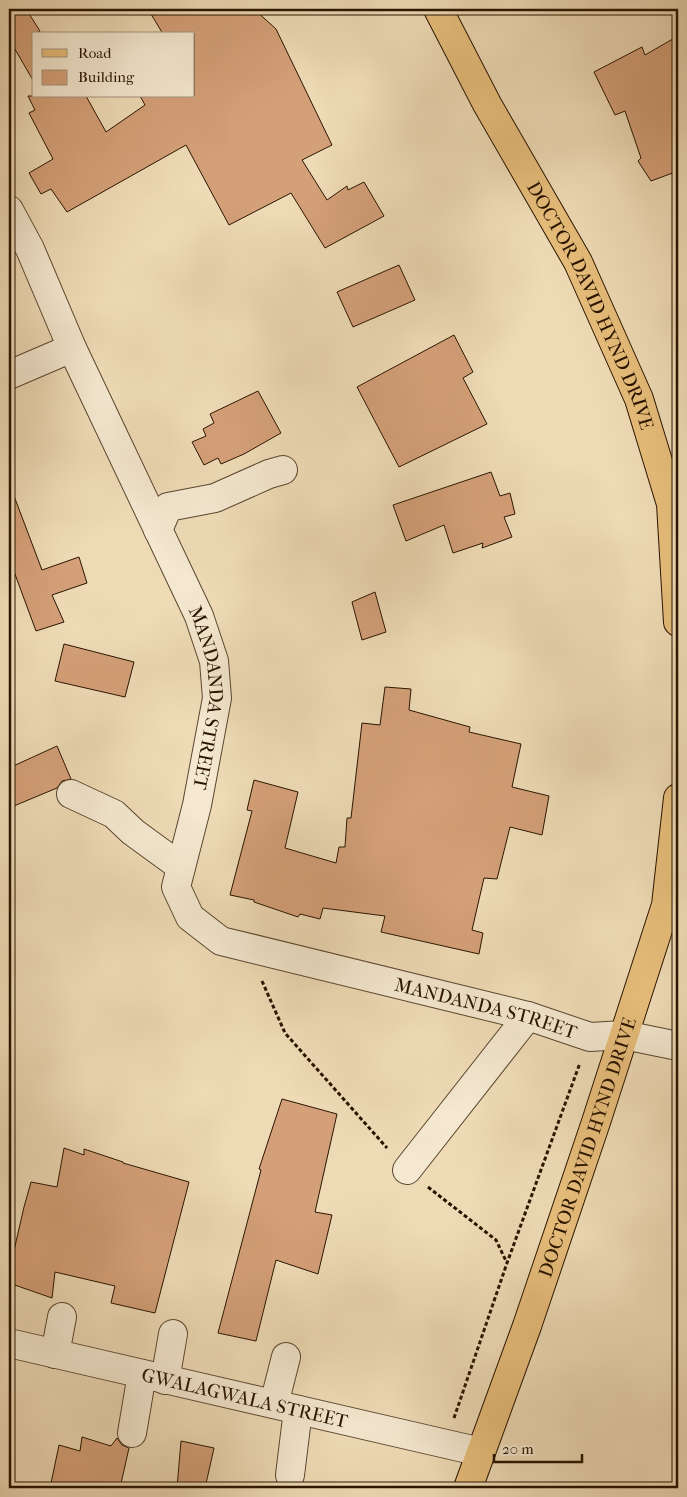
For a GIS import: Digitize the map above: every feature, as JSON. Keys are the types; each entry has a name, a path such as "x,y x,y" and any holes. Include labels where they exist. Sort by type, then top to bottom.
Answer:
{"main road":[{"name":"DOCTOR DAVID HYND DRIVE","path":"438,9 487,104 578,262 639,399 671,504 678,622"},
{"name":"DOCTOR DAVID HYND DRIVE","path":"468,1488 530,1317 666,905 678,798"}],"street":[{"name":"MANDANDA STREET","path":"9,210 30,249 72,348 199,616 214,661 217,698 197,805 176,887 190,917 221,941 528,1016 590,1037 624,1036 678,1046"},
{"path":"9,375 72,348"},
{"path":"158,530 168,507 215,498 269,474 283,470"},
{"path":"71,794 114,814 133,832 181,867"},
{"path":"407,1170 528,1016"},
{"path":"55,1354 62,1317"},
{"path":"132,1433 173,1334"},
{"name":"GWALAGWALA STREET","path":"9,1343 481,1452"},
{"path":"286,1357 286,1407 290,1475"}],"path":[{"path":"247,947 285,1033 407,1170 496,1240 507,1263"},
{"path":"454,1446 453,1422 507,1263 590,1037"}],"building":[{"path":"9,9 26,9 40,31 32,32 32,79 9,39"},
{"path":"148,9 254,9 276,29 332,145 302,160 327,200 347,186 348,190 364,182 384,216 325,248 291,193 229,225 186,145 67,212 51,189 41,194 29,173 53,159 29,113 35,110 28,96 32,96 32,98 87,98 106,132 145,105 141,98 195,98 195,32 162,32"},
{"path":"678,36 678,171 651,181 638,161 641,158 625,111 615,115 594,72 642,47 645,55"},
{"path":"399,265 415,300 353,327 337,292"},
{"path":"454,335 473,372 463,378 487,424 399,467 357,387"},
{"path":"258,391 281,433 244,454 221,464 218,458 204,465 192,442 206,436 203,429 214,423 210,414"},
{"path":"491,472 500,496 510,493 515,514 504,517 512,537 482,548 483,543 453,553 444,525 406,541 393,505"},
{"path":"9,488 11,488 42,570 79,557 87,583 52,595 64,622 36,631 9,558"},
{"path":"375,592 386,632 362,640 352,602"},
{"path":"64,644 134,662 125,697 55,681"},
{"path":"385,687 411,689 409,710 470,727 469,732 521,744 512,787 549,796 542,835 510,827 497,879 484,878 472,930 483,933 479,954 381,932 385,916 323,908 320,919 300,914 298,917 254,902 254,900 230,895 252,811 247,810 254,780 298,792 285,848 336,863 339,847 345,847 347,818 351,818 362,723 380,725"},
{"path":"57,746 71,779 62,781 57,788 9,808 9,768"},
{"path":"282,1099 337,1114 315,1212 332,1215 318,1274 276,1260 256,1341 218,1333 261,1170 259,1169"},
{"path":"64,1148 84,1155 84,1149 123,1163 189,1182 155,1313 111,1303 115,1286 55,1272 52,1298 9,1283 15,1270 10,1268 31,1182 57,1187"},
{"path":"82,1437 111,1446 117,1438 122,1445 129,1448 120,1488 50,1488 59,1445 80,1451"},
{"path":"181,1441 214,1448 205,1488 177,1488"}]}
